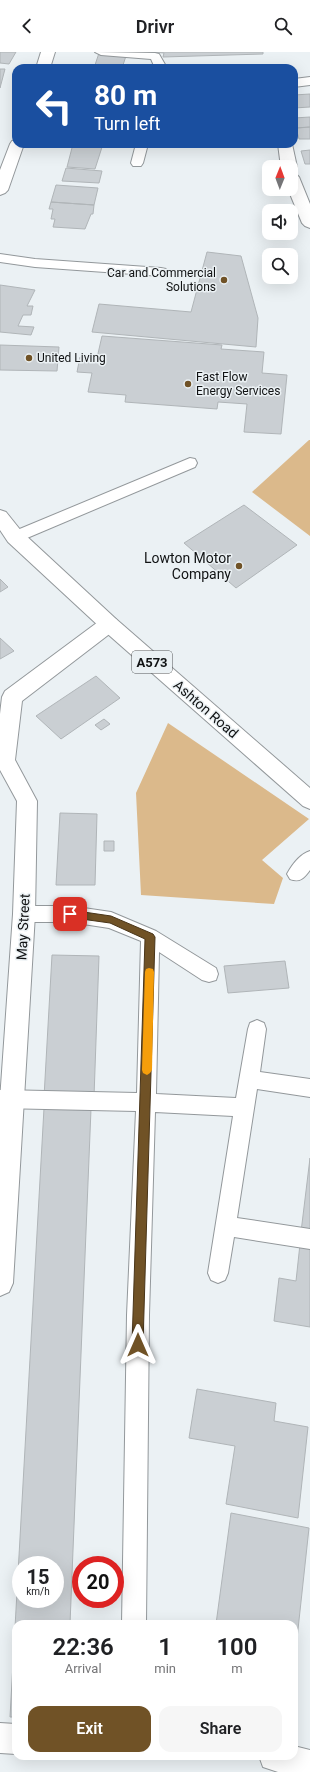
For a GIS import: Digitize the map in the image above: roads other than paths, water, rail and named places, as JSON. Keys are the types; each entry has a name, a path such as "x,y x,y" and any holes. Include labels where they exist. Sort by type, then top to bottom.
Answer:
{"street":[{"path":"44,64 48,52"},
{"path":"298,82 310,81"},
{"path":"0,190 16,148"},
{"path":"285,148 287,160"},
{"path":"298,194 310,223"},
{"name":"Ashton Road","path":"0,517 15,537 109,624 310,800"},
{"name":"May Street","path":"0,1284 6,1099 24,914 27,801 5,760 12,697 109,624"},
{"path":"0,1738 12,1739"},
{"path":"290,1760 310,1765"}],"lane":[{"path":"101,52 155,56 161,64"},
{"path":"137,163 141,148"},
{"path":"0,258 35,263 161,272"},
{"path":"15,537 190,463"},
{"path":"296,874 310,858"},
{"path":"24,914 70,914 111,920 150,937 208,974"},
{"path":"134,1620 138,1315 146,1102 150,937"},
{"path":"218,1274 257,1029"},
{"path":"248,1079 310,1088"},
{"path":"6,1099 146,1102 244,1108"},
{"path":"226,1226 310,1239"}],"place":[{"name":"Car and Commercial Solutions","path":"224,280"},
{"name":"United Living","path":"29,358"},
{"name":"Fast Flow Energy Services","path":"188,384"},
{"name":"Lowton Motor Company","path":"239,566"}]}
